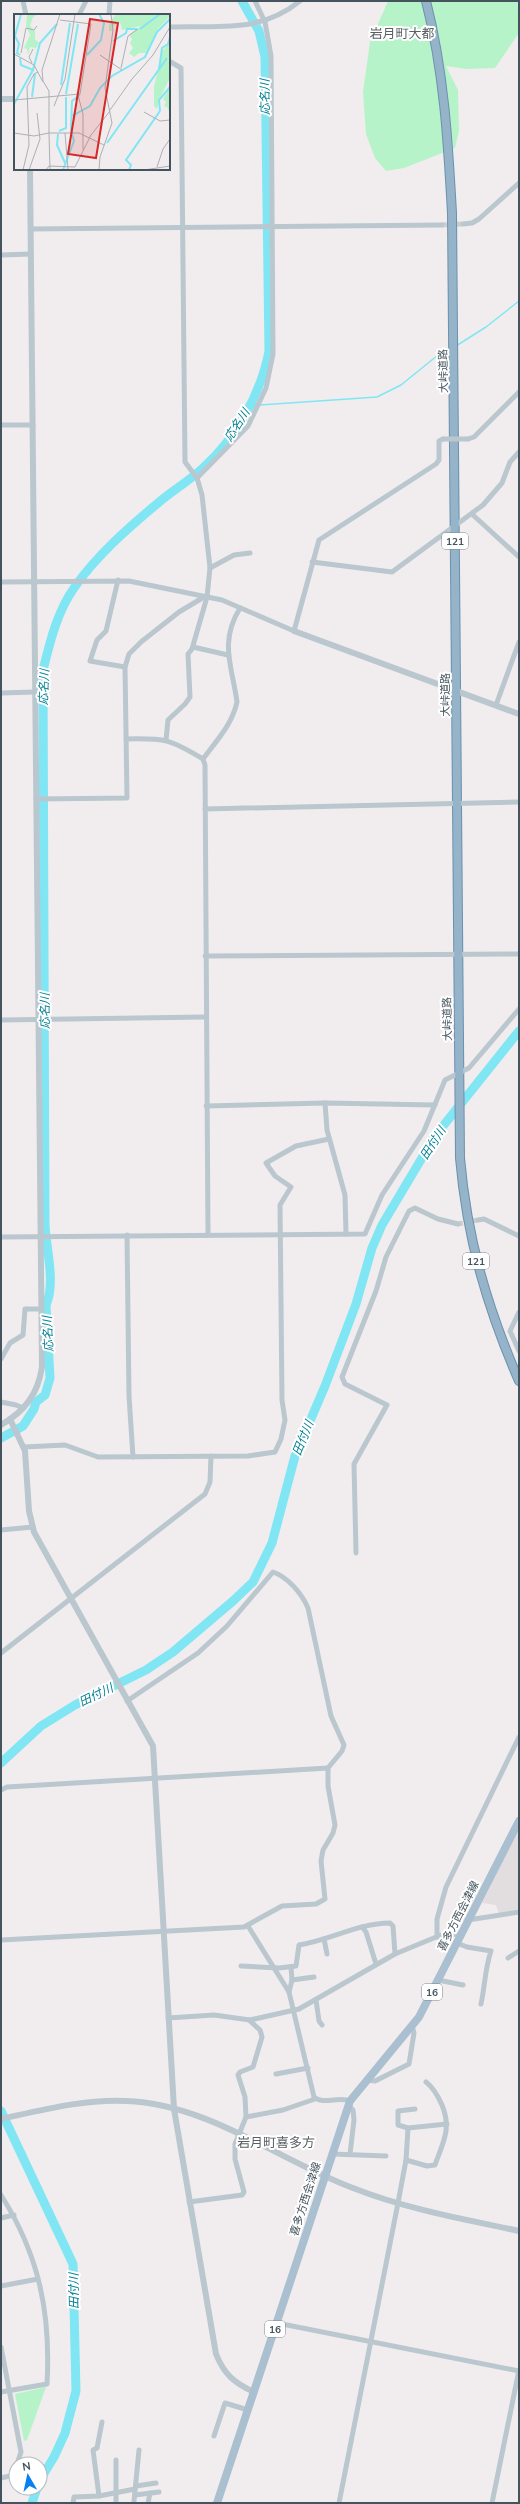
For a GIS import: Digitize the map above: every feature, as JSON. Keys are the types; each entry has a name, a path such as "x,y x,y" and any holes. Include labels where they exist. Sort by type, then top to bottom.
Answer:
{"highway":[{"name":"大峠道路","path":"426,1 444,100 452,198 458,1134 466,1209 478,1268 494,1322 519,1381"}],"main road":[{"name":"喜多方西会津線","path":"216,2503 254,2392 324,2176 350,2104 366,2080 425,2008 468,1920 518,1825"}],"street":[{"path":"22,1 26,14"},
{"path":"80,14 86,1"},
{"path":"109,14 110,1"},
{"path":"196,477 243,433 258,408 266,388 273,354 271,56 263,22 255,1"},
{"path":"170,27 252,25 281,16 300,1"},
{"path":"166,740 168,720 186,704 190,697 187,665 188,654 193,647 206,597 210,568 204,506 196,477 185,462 181,68 170,62"},
{"path":"1,99 14,98"},
{"path":"1,1425 11,1422 34,1394 41,1374 39,1237 40,1020 38,799 35,692 30,170"},
{"path":"463,224 472,223 479,219 519,183"},
{"path":"31,228 442,225"},
{"path":"1,254 31,254"},
{"path":"294,631 319,540 436,464 439,460 439,441 443,439 474,438 519,392"},
{"path":"1,425 33,425"},
{"path":"312,562 392,572 473,514 502,483 510,462 519,452"},
{"path":"473,514 519,557"},
{"path":"210,568 234,555 250,553"},
{"path":"118,580 106,631 97,640 90,661 125,667"},
{"path":"1,582 118,580 222,600 294,631 519,714"},
{"path":"38,799 127,798 125,667 128,654 179,612 206,597"},
{"path":"208,1235 205,1017 205,809 203,759 227,729 236,709 237,702 228,655 231,624 240,608"},
{"path":"496,705 519,642"},
{"path":"193,647 228,655"},
{"path":"1,693 35,692"},
{"path":"126,739 173,741 203,759"},
{"path":"205,809 519,802"},
{"path":"205,956 519,954"},
{"path":"1,1237 127,1235 362,1235 367,1231 382,1195 424,1132 445,1080 469,1068 519,1009"},
{"path":"1,1020 205,1017"},
{"path":"206,1106 325,1103 435,1105"},
{"path":"325,1103 329,1139 345,1195 346,1234"},
{"path":"24,1448 65,1445 98,1457 272,1454 281,1439 286,1415 282,1400 280,1205 291,1187 275,1176 266,1163 296,1146 329,1139"},
{"path":"356,1553 354,1464 387,1405 345,1384 342,1377 376,1291 389,1250 409,1211 415,1208 438,1219 458,1224"},
{"path":"478,1220 484,1219 519,1236"},
{"path":"127,1235 129,1396 133,1457"},
{"path":"1,1359 10,1343 23,1335 25,1309 41,1309"},
{"path":"519,1312 510,1331 519,1351"},
{"path":"1,1402 23,1408"},
{"path":"11,1422 24,1448 29,1512 33,1527 109,1670 152,1746 165,1932 168,2018 174,2109 216,2354 223,2370 229,2378 254,2392"},
{"path":"1,1653 71,1600 205,1494 210,1482 211,1456"},
{"path":"1,1530 33,1527"},
{"path":"1,1940 165,1932 248,1926 282,1906 316,1904 325,1899 321,1861 323,1850 333,1833 335,1825 328,1786 328,1768 342,1751 344,1745 330,1716 308,1608 301,1595 279,1574 273,1572 227,1626 198,1653 127,1701"},
{"path":"437,1937 437,1919 446,1887 519,1737"},
{"path":"1,1790 7,1787 328,1768"},
{"path":"468,1920 519,1912"},
{"path":"241,1966 291,1967 298,1965 300,1945 362,1927 390,1923 393,1926 395,1954"},
{"path":"248,1926 289,1992 316,2099"},
{"path":"362,1927 366,1932 376,1964"},
{"path":"168,2018 214,2015 249,2020 293,2010 316,2000 395,1954 437,1937 448,1934 462,1934"},
{"path":"324,1939 327,1954"},
{"path":"457,1943 467,1947 491,1951 486,1967 487,1976 480,2004"},
{"path":"508,1958 519,1951"},
{"path":"289,1992 292,1980 291,1967"},
{"path":"292,1980 314,1977"},
{"path":"438,1980 463,1985"},
{"path":"316,2000 319,2020 322,2025"},
{"path":"189,2202 244,2194 235,2159 235,2144 246,2117 245,2097 238,2075 240,2072 252,2067 262,2037 260,2030 249,2020"},
{"path":"366,2080 375,2081 409,2064 414,2033 412,2025"},
{"path":"276,2074 308,2068"},
{"path":"406,2160 427,2166 435,2165 447,2124 438,2096 426,2082"},
{"path":"246,2117 283,2110 316,2099 341,2098 350,2104 353,2110 354,2120 350,2154"},
{"path":"1,2119 22,2114 105,2101 139,2102 174,2109 240,2134 324,2176 398,2203 449,2217 519,2231"},
{"path":"416,2109 397,2112 398,2126 408,2128 447,2124"},
{"path":"338,2503 398,2203 406,2160 408,2128"},
{"path":"332,2154 386,2156"},
{"path":"1,2194 32,2252 47,2329 49,2352 47,2384 1,2392"},
{"path":"1,2218 14,2216"},
{"path":"1,2286 38,2279"},
{"path":"277,2322 519,2371 492,2503"},
{"path":"1,2347 21,2452 20,2456"},
{"path":"214,2436 225,2403 248,2410"},
{"path":"99,2496 93,2450 97,2448 102,2422"},
{"path":"140,2450 134,2498 158,2492"},
{"path":"116,2460 116,2503"},
{"path":"73,2503 74,2497 99,2496 156,2483"},
{"path":"148,2503 150,2494"}],"shaded area":[{"path":"519,1829 519,1909 499,1914 496,1905 482,1903"}],"green space":[{"path":"388,1 519,1 519,33 495,68 466,69 446,66 458,90 459,131 455,148 404,168 386,171 375,158 366,134 363,92 370,42"},
{"path":"46,2387 27,2440 24,2441 15,2394"}],"waterway":[{"name":"応名川","path":"1,1438 23,1426 34,1409 36,1402 45,1395 50,1378 46,1305 49,1296 50,1265 45,1225 43,670 51,638 63,607 74,588 92,565 124,532 163,499 198,473 215,456 226,443 245,414 260,383 265,367 269,351 265,57 259,31 242,1"},
{"path":"456,346 486,327 519,301"},
{"path":"260,405 377,397 401,385 438,355 451,349"},
{"name":"応名川","path":"250,406 256,405"},
{"name":"田付川","path":"1,1763 41,1726 75,1705 146,1670 173,1652 253,1582 272,1543 295,1456 325,1386 356,1304 372,1248 382,1225 435,1136 519,1031"},
{"name":"田付川","path":"1,2111 73,2264 76,2391 65,2433 48,2467"},
{"name":"田付川","path":"32,2503 34,2496"}],"tunnel":[{"path":"442,225 463,224"},
{"path":"458,1224 478,1220"}],"district":[{"name":"岩月町大都","path":"402,33"},
{"name":"岩月町喜多方","path":"276,2142"}]}
